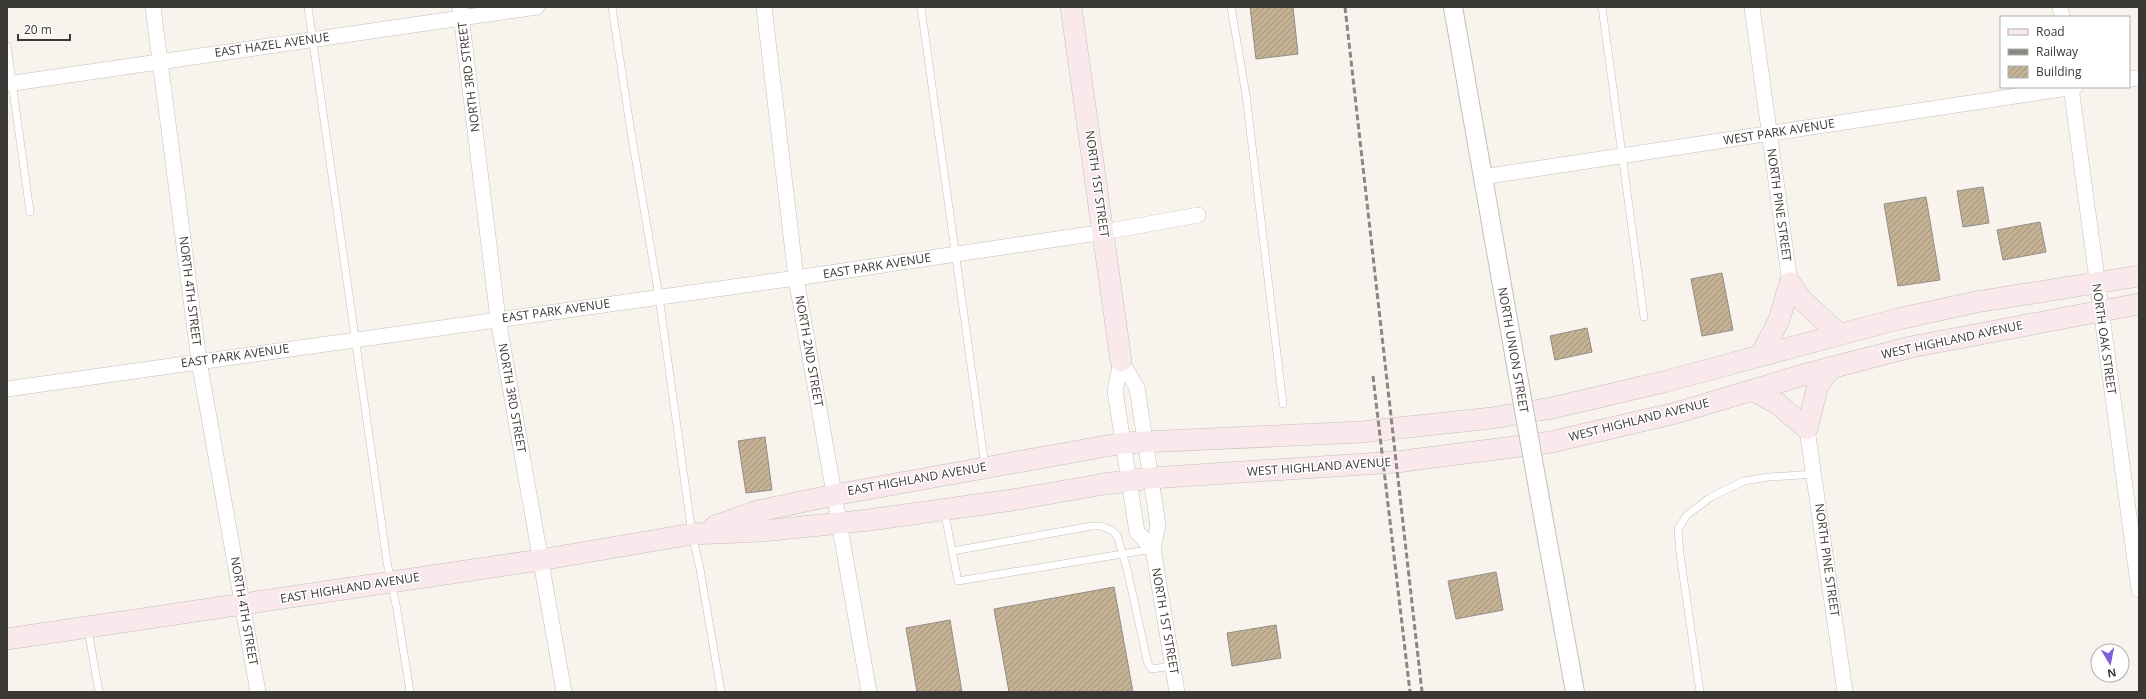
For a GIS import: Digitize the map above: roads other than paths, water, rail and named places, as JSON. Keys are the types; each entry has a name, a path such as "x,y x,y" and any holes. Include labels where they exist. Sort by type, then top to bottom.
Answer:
{"main road":[{"name":"NORTH 1ST STREET","path":"1071,7 1104,232 1121,361"},
{"path":"1145,442 1361,432 1492,418 1604,397 1839,334 1976,302 2139,276"},
{"path":"1790,283 1805,303 1839,334"},
{"path":"1761,355 1779,320 1790,283"},
{"name":"WEST HIGHLAND AVENUE","path":"1129,481 1151,478 1396,462 1506,449 1601,432 1676,413 1752,390 1911,347 2139,304"},
{"path":"1752,390 1778,404 1808,429 1818,385 1831,368"},
{"name":"EAST HIGHLAND AVENUE","path":"692,534 758,511 834,495 1123,443 1145,442"},
{"name":"EAST HIGHLAND AVENUE","path":"7,639 540,560 692,534 838,524 944,510 1129,481"}],"street":[{"name":"NORTH 4TH STREET","path":"152,7 199,361 258,692"},
{"name":"EAST HAZEL AVENUE","path":"9,84 312,39 461,12 537,7"},
{"name":"NORTH 2ND STREET","path":"764,7 796,278 838,524 869,692"},
{"name":"NORTH UNION STREET","path":"1453,7 1482,177 1575,692"},
{"name":"NORTH PINE STREET","path":"1752,7 1768,134 1790,283"},
{"name":"NORTH 3RD STREET","path":"461,12 498,319 564,692"},
{"name":"WEST PARK AVENUE","path":"1482,177 2066,88"},
{"name":"NORTH OAK STREET","path":"2072,88 2096,282 2139,590"},
{"path":"1104,232 1198,215"},
{"name":"EAST PARK AVENUE","path":"7,389 796,278 1104,232"},
{"name":"NORTH 1ST STREET","path":"1121,361 1137,388 1158,525 1153,549 1177,692"},
{"name":"NORTH 1ST STREET","path":"1121,361 1115,391 1137,532 1153,549"},
{"name":"NORTH PINE STREET","path":"1808,429 1845,692"}],"lane":[{"path":"308,7 390,582 397,610 410,692"},
{"path":"612,7 630,126 659,297 692,534 700,569 721,692"},
{"path":"921,7 986,467"},
{"path":"1231,7 1246,95 1283,404"},
{"path":"1602,7 1644,317"},
{"path":"7,46 9,84 30,212"},
{"path":"1700,692 1680,554 1678,529 1687,515 1711,497 1744,482 1769,476 1815,474"},
{"path":"944,510 958,580 1123,555 1153,549"},
{"path":"953,551 1101,526 1111,530 1117,535 1123,555 1148,664 1152,669 1172,666"},
{"path":"88,627 99,692"}],"railway":[{"path":"1345,7 1422,692"},
{"path":"1373,376 1410,692"}]}
